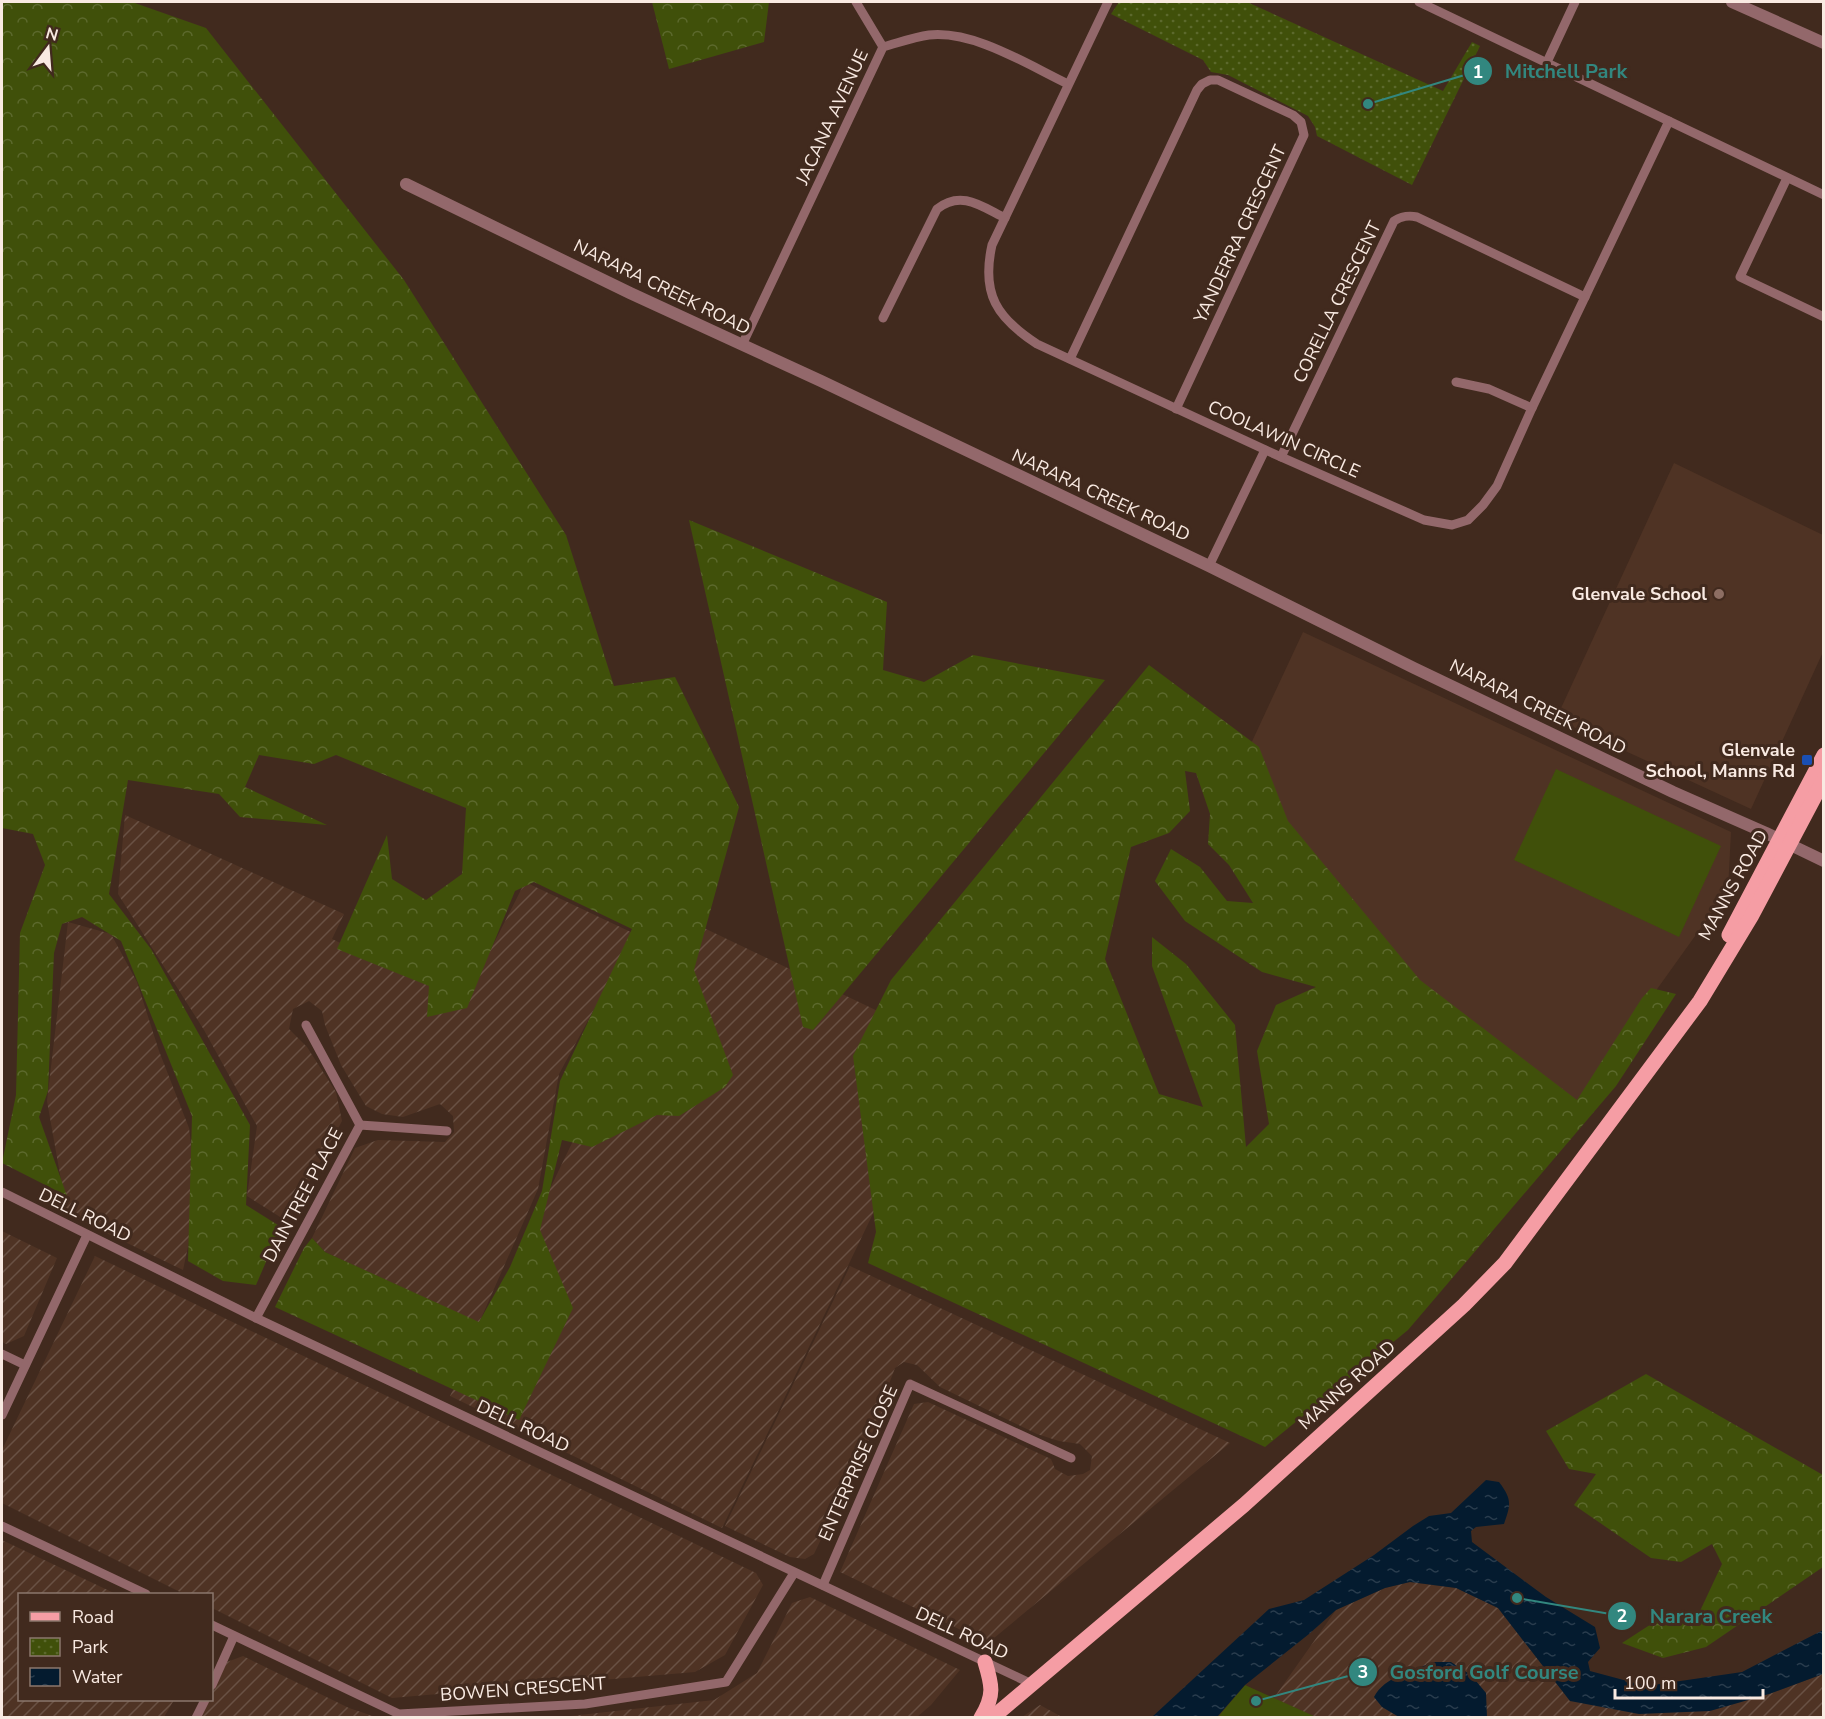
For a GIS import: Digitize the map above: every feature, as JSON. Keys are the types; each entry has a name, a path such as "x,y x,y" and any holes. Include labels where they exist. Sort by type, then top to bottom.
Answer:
{"main road":[{"name":"MANNS ROAD","path":"1785,842 1824,755"},
{"name":"MANNS ROAD","path":"992,1718 1244,1505 1464,1305 1504,1263 1676,1032 1693,997 1731,932 1824,779"},
{"path":"981,1718 992,1694 985,1662"}],"street":[{"path":"856,2 883,47"},
{"name":"COOLAWIN CIRCLE","path":"1108,2 992,245 989,260 990,291 996,307 1020,333 1037,344 1265,450 1424,520 1452,525 1468,520 1497,486 1669,121"},
{"path":"1419,2 1824,195"},
{"path":"1547,62 1575,2"},
{"path":"1732,2 1824,43"},
{"name":"JACANA AVENUE","path":"742,345 883,47 928,35 957,36 998,50 1068,84"},
{"name":"YANDERRA CRESCENT","path":"1070,359 1197,90 1210,80 1225,82 1293,115 1301,122 1304,135 1176,409"},
{"path":"1787,178 1740,277 1824,317"},
{"name":"NARARA CREEK ROAD","path":"406,184 1209,566 1672,792 1824,861"},
{"path":"883,318 937,209 946,202 958,198 973,202 1005,218"},
{"name":"CORELLA CRESCENT","path":"1281,457 1394,221 1400,217 1409,215 1418,217 1585,297"},
{"path":"1456,382 1489,389 1532,408"},
{"path":"1209,566 1265,450"},
{"name":"DAINTREE PLACE","path":"256,1318 360,1125 306,1025"},
{"path":"360,1125 447,1131"},
{"name":"DELL ROAD","path":"2,1192 256,1318 1032,1684"},
{"path":"2,1415 87,1235"},
{"path":"2,1354 25,1365"},
{"name":"ENTERPRISE CLOSE","path":"823,1585 910,1384 1071,1458"},
{"path":"2,1526 144,1593"},
{"name":"BOWEN CRESCENT","path":"213,1626 399,1714 585,1704 726,1682 794,1573"},
{"path":"213,1683 234,1636"},
{"path":"196,1718 204,1701"}],"shaded area":[{"name":"Glenvale School","path":"1674,463 1823,535 1823,652 1751,809 1556,719"},
{"path":"1303,632 1731,832 1728,890 1577,1101 1208,836"},
{"path":"125,815 344,914 332,939 464,1002 525,882 635,934 559,1074 538,1189 479,1323 325,1252 312,1238 355,1148 378,1140 445,1142 454,1132 453,1116 440,1104 403,1117 382,1114 366,1106 341,1065 325,1025 322,1011 309,1001 293,1009 289,1029 307,1047 336,1092 342,1121 288,1222 247,1196 257,1126 204,1030 118,894"},
{"path":"681,917 953,1047 722,1528 450,1396"},
{"path":"68,922 111,934 137,982 159,1051 189,1128 198,1200 183,1270 67,1214 47,1101"},
{"path":"2,1231 57,1258 24,1336 6,1344 2,1342"},
{"path":"95,1256 756,1573 763,1585 725,1655 695,1672 392,1698 213,1608 213,1593 182,1593 2,1503 2,1450"},
{"path":"850,1266 1230,1443 988,1643 840,1572 914,1404 928,1402 1051,1459 1055,1469 1068,1476 1083,1474 1090,1470 1092,1456 1080,1444 1059,1441 1037,1434 940,1387 917,1365 904,1362 895,1368 889,1384 888,1400 814,1554 805,1559 790,1557 725,1526"},
{"path":"2,1540 114,1593 18,1593 18,1701 173,1701 164,1717 2,1717"},
{"path":"1410,1582 1457,1588 1498,1608 1570,1701 1769,1694 1823,1674 1823,1717 1295,1718 1269,1705 1336,1610 1385,1588"},
{"path":"810,1597 960,1670 931,1705 917,1717 562,1717 714,1700 757,1673 792,1603"},
{"path":"243,1656 349,1708 376,1717 200,1718 208,1701 213,1701 213,1692 227,1662"},
{"path":"1040,1705 1062,1717 1022,1717"}],"green space":[{"path":"2,2 132,2 206,28 404,280 566,535 614,686 675,677 739,807 694,970 733,1075 725,1087 679,1116 657,1115 592,1147 562,1140 540,1230 573,1308 519,1420 275,1307 304,1248 312,1238 325,1252 479,1322 510,1267 542,1191 560,1081 632,929 534,882 515,891 467,1008 427,1017 429,986 337,949 387,835 392,879 426,900 462,874 466,808 336,755 314,764 259,755 245,787 327,825 240,817 219,794 128,780 109,894 151,949 250,1125 246,1205 281,1227 256,1285 223,1281 188,1261 192,1116 121,941 82,917 62,924 54,953 48,1091 39,1117 67,1196 2,1163 16,1095 20,933 45,865 33,834 2,828"},
{"path":"652,2 769,2 764,42 669,69"},
{"path":"1119,2 1247,2 1443,91 1472,42 1480,46 1412,185 1317,136 1315,127 1308,116 1228,75 1211,72 1203,60 1111,14"},
{"path":"689,520 887,602 883,670 924,682 973,655 1105,680 813,1030 803,1027"},
{"path":"1149,665 1259,747 1288,821 1420,980 1577,1100 1642,998 1651,988 1676,994 1616,1086 1408,1330 1265,1447 868,1263 876,1232 853,1056 891,980","holes":["1185,771 1196,773 1210,814 1208,844 1229,865 1253,903 1227,901 1200,867 1171,849 1155,881 1185,921 1262,972 1316,987 1276,1005 1257,1051 1269,1124 1246,1147 1235,1025 1186,964 1152,937 1152,966 1203,1107 1159,1094 1105,959 1131,847 1169,833 1190,811"]},
{"path":"1556,769 1721,846 1679,937 1514,860"},
{"path":"1646,1374 1823,1475 1823,1567 1706,1647 1663,1658 1622,1643 1659,1619 1700,1611 1722,1564 1712,1544 1681,1562 1651,1558 1574,1505 1596,1474 1569,1469 1546,1431"},
{"path":"1245,1685 1316,1717 1217,1718"}],"water":[{"path":"1486,1480 1499,1482 1508,1497 1508,1511 1504,1524 1476,1527 1471,1531 1472,1542 1546,1597 1595,1627 1600,1648 1588,1662 1590,1671 1646,1686 1742,1672 1823,1630 1823,1674 1769,1694 1710,1711 1639,1714 1570,1701 1498,1608 1456,1588 1410,1582 1385,1588 1336,1610 1245,1685 1217,1717 1152,1717 1269,1609 1304,1600 1429,1516 1451,1513"},
{"path":"1435,1662 1451,1662 1471,1675 1486,1693 1487,1717 1399,1717 1382,1707 1374,1697 1392,1679"}],"place":[{"name":"Mitchell Park","path":"1368,104"},
{"name":"Glenvale School","path":"1719,594"},
{"name":"Glenvale School, Manns Rd","path":"1807,760"},
{"name":"Narara Creek","path":"1517,1598"},
{"name":"Gosford Golf Course","path":"1256,1701"}]}
